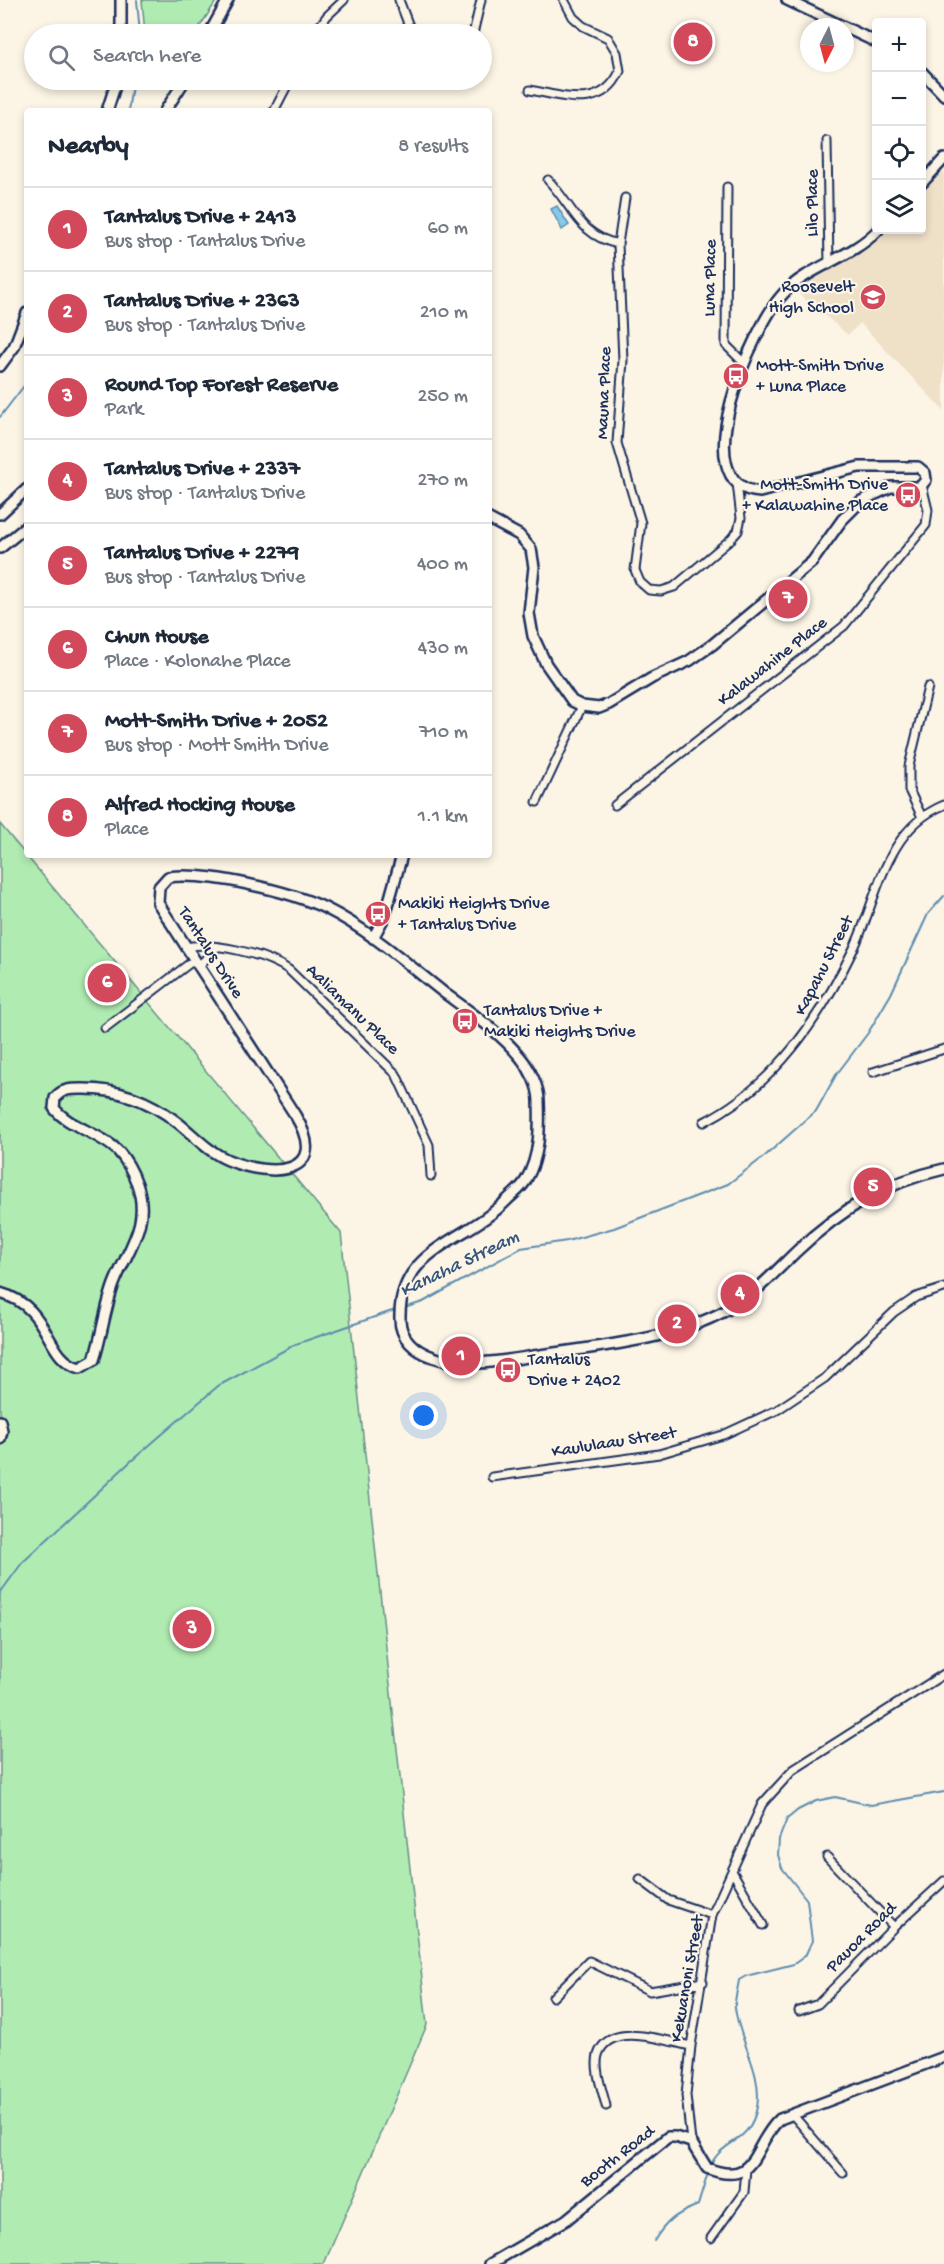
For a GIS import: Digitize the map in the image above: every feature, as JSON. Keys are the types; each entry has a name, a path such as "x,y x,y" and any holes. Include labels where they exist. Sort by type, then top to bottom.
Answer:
{"street":[{"path":"121,0 121,24"},
{"path":"215,24 228,0"},
{"path":"321,24 344,0"},
{"path":"399,0 408,24"},
{"path":"475,24 481,0"},
{"path":"530,90 575,98 589,98 610,88 620,70 617,53 608,38 583,26 573,17 564,0"},
{"path":"787,0 872,40"},
{"path":"926,77 944,95"},
{"path":"108,108 114,90"},
{"path":"167,108 178,90"},
{"path":"276,108 285,90"},
{"name":"Lilo Place","path":"827,141 828,265"},
{"path":"924,180 944,159"},
{"path":"548,180 562,193 588,232 601,240 618,244"},
{"name":"Luna Place","path":"727,187 726,345 744,363"},
{"name":"Mauna Place","path":"625,198 618,244 623,360 617,443 641,524 635,570 640,582 649,590 661,591 675,587 730,540 738,531 741,518 737,483"},
{"path":"492,521 519,535 531,549 534,567 529,613 533,636 546,664 565,692 582,706 599,708 609,704 639,685 697,656 812,562 842,520 861,501 891,487 916,488 922,485 925,474 918,467 869,466 837,471 767,492 754,492 737,483 727,465 726,430 731,394 744,363 773,308 783,294 797,282 856,249 873,234"},
{"path":"0,366 14,347 24,321"},
{"name":"Kalawahine Place","path":"615,805 844,626 926,525 928,510 922,485"},
{"path":"0,514 24,492"},
{"path":"0,548 24,528"},
{"path":"922,817 909,790 909,766 928,687"},
{"path":"537,802 582,706"},
{"name":"Kapahu Street","path":"705,1122 756,1087 794,1049 814,1022 855,946 893,850 904,834 922,817 944,805"},
{"path":"373,938 385,916 401,858"},
{"name":"Tantalus Drive","path":"0,1293 12,1297 32,1311 66,1362 80,1368 94,1360 114,1285 140,1228 142,1202 136,1181 119,1153 104,1140 62,1117 54,1108 55,1098 65,1090 93,1089 138,1099 176,1121 212,1152 243,1165 280,1169 297,1166 304,1158 308,1146 306,1133 158,903 159,887 168,877 213,878 305,900 333,912 373,938 491,1029 522,1059 539,1095 540,1141 525,1182 491,1216 419,1262 404,1285 400,1328 412,1345 429,1356 463,1362 497,1361 643,1339 699,1323 744,1300 812,1237 847,1209 904,1179 944,1169"},
{"name":"Aaliamanu Place","path":"185,946 201,944 275,960 289,970 396,1074 429,1145 431,1176"},
{"path":"105,1029 216,948"},
{"path":"873,1072 944,1049"},
{"name":"Kaululaau Street","path":"492,1477 659,1454 723,1435 777,1410 825,1378 894,1312 916,1297 944,1287"},
{"path":"0,1421 2,1431 0,1439"},
{"name":"Kekuanoni Street","path":"691,2142 686,2095 691,2046 712,1915 762,1804 793,1770 944,1674"},
{"path":"827,1857 894,1927"},
{"path":"732,1871 763,1925"},
{"path":"640,1879 668,1900 712,1915"},
{"name":"Pauoa Road","path":"799,2011 818,2004 894,1927 944,1881"},
{"path":"553,1997 589,1961 650,1991 703,1982"},
{"path":"606,2106 599,2073 598,2055 611,2038 627,2033 691,2046"},
{"path":"711,2238 744,2192 746,2169 774,2125 792,2114 944,2057"},
{"path":"792,2114 843,2173"},
{"name":"Booth Road","path":"490,2264 566,2220 662,2140 675,2137 691,2142"},
{"path":"691,2142 708,2168 722,2174 735,2174 746,2169"}],"shaded area":[{"name":"Roosevelt High School","path":"944,170 944,411 860,323 848,335 794,290 868,247 881,234 926,234 926,189"}],"green space":[{"path":"142,0 217,0 201,24 144,24"},
{"path":"0,824 24,853 24,858 28,858 341,1233 427,2025 324,2264 0,2264"}],"water":[{"path":"557,206 569,225 562,230 551,209"}],"waterway":[{"path":"137,0 139,24"},
{"path":"128,108 131,90"},
{"path":"0,417 24,386"},
{"name":"Kanaha Stream","path":"404,1308 423,1302 521,1248 567,1241 614,1228 728,1184 765,1156 816,1111 836,1075 868,1033 891,994 928,914 944,896"},
{"name":"Kanaha Stream","path":"0,1593 22,1563 130,1462 218,1386 296,1344 398,1309"},
{"path":"710,2167 721,2151 748,2128 757,2107 757,2081 735,2008 739,1980 746,1976 794,1964 805,1956 812,1941 807,1900 782,1868 778,1855 779,1839 787,1819 798,1810 816,1801 835,1797 871,1805 944,1792"},
{"path":"654,2241 672,2219 698,2205 708,2173"}],"place":[{"name":"Alfred Hocking House","path":"693,42"},
{"name":"Roosevelt High School","path":"873,297"},
{"name":"Mott-Smith Drive + Luna Place","path":"736,376"},
{"name":"Mott-Smith Drive + Kalawahine Place","path":"908,495"},
{"name":"Mott-Smith Drive + 2052","path":"788,599"},
{"name":"Makiki Heights Drive + Tantalus Drive","path":"378,914"},
{"name":"Chun House","path":"107,983"},
{"name":"Tantalus Drive + Makiki Heights Drive","path":"465,1021"},
{"name":"Tantalus Drive + 2279","path":"873,1187"},
{"name":"Tantalus Drive + 2337","path":"740,1294"},
{"name":"Tantalus Drive + 2363","path":"677,1324"},
{"name":"Tantalus Drive + 2413","path":"461,1356"},
{"name":"Tantalus Drive + 2402","path":"508,1370"},
{"name":"Round Top Forest Reserve","path":"192,1629"}]}
